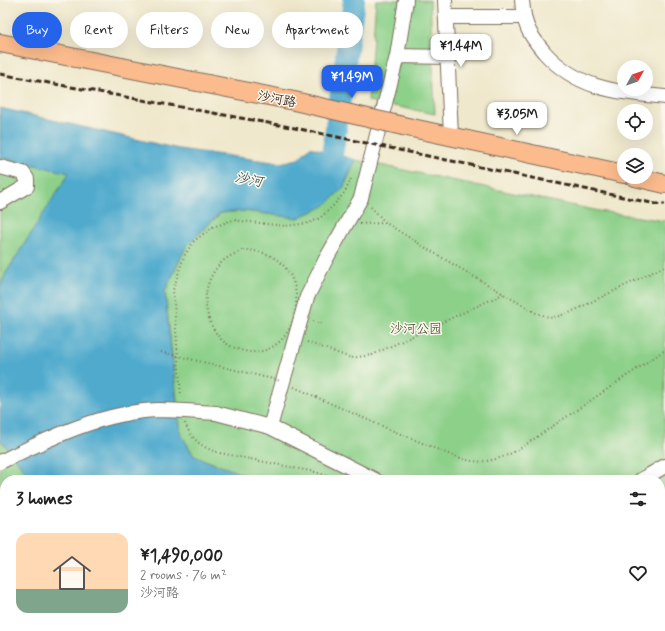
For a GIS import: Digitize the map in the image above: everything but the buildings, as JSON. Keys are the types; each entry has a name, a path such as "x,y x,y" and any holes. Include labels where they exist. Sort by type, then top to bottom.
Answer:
{"main road":[{"name":"沙河路","path":"0,43 294,101 617,172"},
{"path":"653,181 665,184"}],"street":[{"path":"270,427 307,297 326,259 346,227 361,198 398,56 406,0"},
{"path":"445,0 451,136"},
{"path":"522,0 523,17 530,37 549,58 574,78 602,88 665,97"},
{"path":"446,17 523,17"},
{"path":"398,56 448,57"},
{"path":"0,167 23,173 27,180 26,186 0,202"},
{"path":"0,462 45,440 108,417 158,410 216,413 270,427 365,475"},
{"path":"650,475 665,466"}],"path":[{"path":"181,400 173,290 184,256 194,241 212,227 233,220 285,226 309,223 320,218 332,207 345,192 352,178"},
{"path":"361,198 386,223 536,313 552,318 569,313 665,266"},
{"path":"346,227 366,223 386,223"},
{"path":"243,250 254,250 267,253 275,257 286,268 294,281 297,300 295,317 288,331 266,350 256,354 235,349 221,339 208,319 205,295 209,280 220,264 228,257 243,250"},
{"path":"295,338 351,358 360,358 372,355 503,294"},
{"path":"161,352 282,381 375,424 456,457 473,461 488,461 504,458 516,451 665,350"},
{"path":"184,422 188,432 205,448 220,453 324,475"}],"green space":[{"path":"376,0 430,0 435,114 368,101"},
{"path":"0,157 70,173 6,273 0,287"},
{"name":"沙河公园","path":"356,160 599,211 665,221 665,475 245,475 194,456 181,434 165,291 187,245 221,213 244,211 298,218 343,189"},
{"path":"0,439 28,475 0,475"}],"water":[{"path":"0,108 179,149 280,163 298,159 310,147 356,160 343,188 325,206 298,218 244,211 220,213 187,245 165,291 181,434 194,456 245,475 28,475 0,439 0,287 6,273 69,173 0,157"}],"waterway":[{"name":"沙河","path":"313,172 331,163 354,0"}],"railway":[{"path":"0,74 290,127 656,204 665,204"}]}
